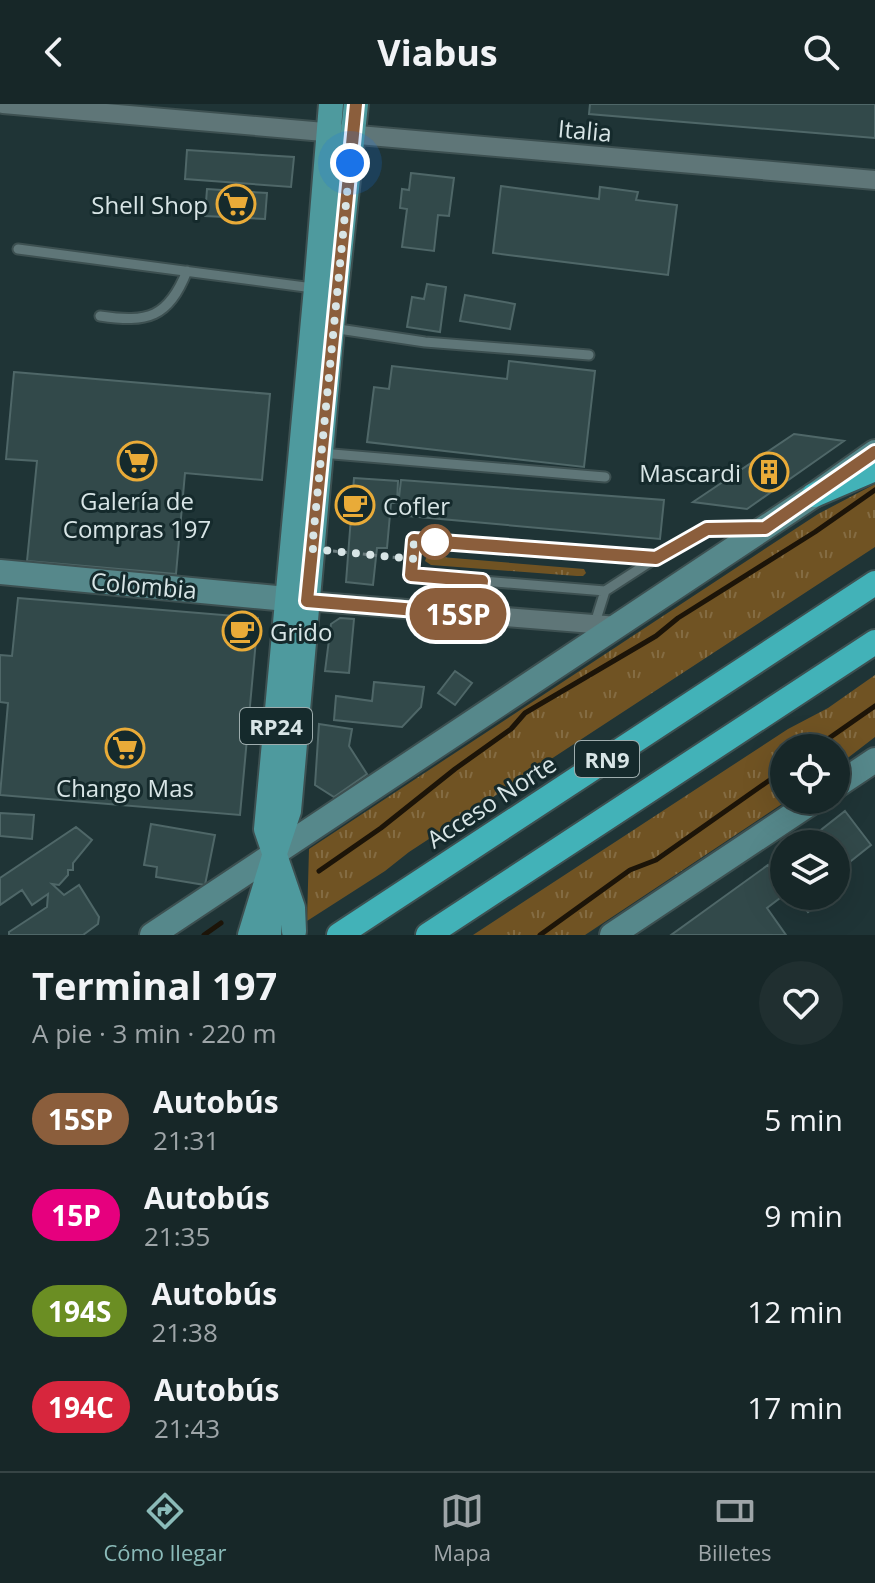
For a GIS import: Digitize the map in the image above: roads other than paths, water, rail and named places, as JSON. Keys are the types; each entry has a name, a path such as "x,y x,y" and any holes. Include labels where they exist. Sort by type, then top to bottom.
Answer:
{"highway":[{"path":"814,495 875,469"},
{"name":"Acceso Norte","path":"339,935 875,583"},
{"name":"RN9","path":"428,935 875,642"}],"main road":[{"name":"RP24","path":"297,600 312,549 332,328 340,134 331,104"},
{"name":"RP24","path":"250,935 289,811 297,600 316,288 340,134 356,104"},
{"name":"RP24","path":"269,935 275,853"},
{"path":"275,853 293,908 294,931"}],"street":[{"name":"Italia","path":"3,104 875,180"},
{"path":"152,935 602,631 765,528 875,452"},
{"name":"Colombia","path":"0,572 477,615 602,631"},
{"path":"850,777 875,760"},
{"path":"617,933 794,814"}],"lane":[{"path":"18,249 316,288"},
{"path":"100,316 130,321 154,315 168,304 187,271"},
{"path":"332,328 425,342 589,355"},
{"path":"321,453 605,477"},
{"path":"656,558 414,540 411,575 605,591 707,529 765,528"},
{"path":"477,615 482,581"},
{"path":"602,631 605,591"}],"waterway":[{"path":"319,871 511,729 525,713 656,636 678,618 815,532 875,490"},
{"path":"835,734 875,706"},
{"path":"540,935 630,870 656,860 770,780"},
{"path":"204,935 221,923"}],"place":[{"name":"Shell Shop","path":"236,204"},
{"name":"Galería de Compras 197","path":"137,461"},
{"name":"Mascardi","path":"769,472"},
{"name":"Cofler","path":"355,505"},
{"name":"Grido","path":"242,631"},
{"name":"Chango Mas","path":"125,748"}]}
